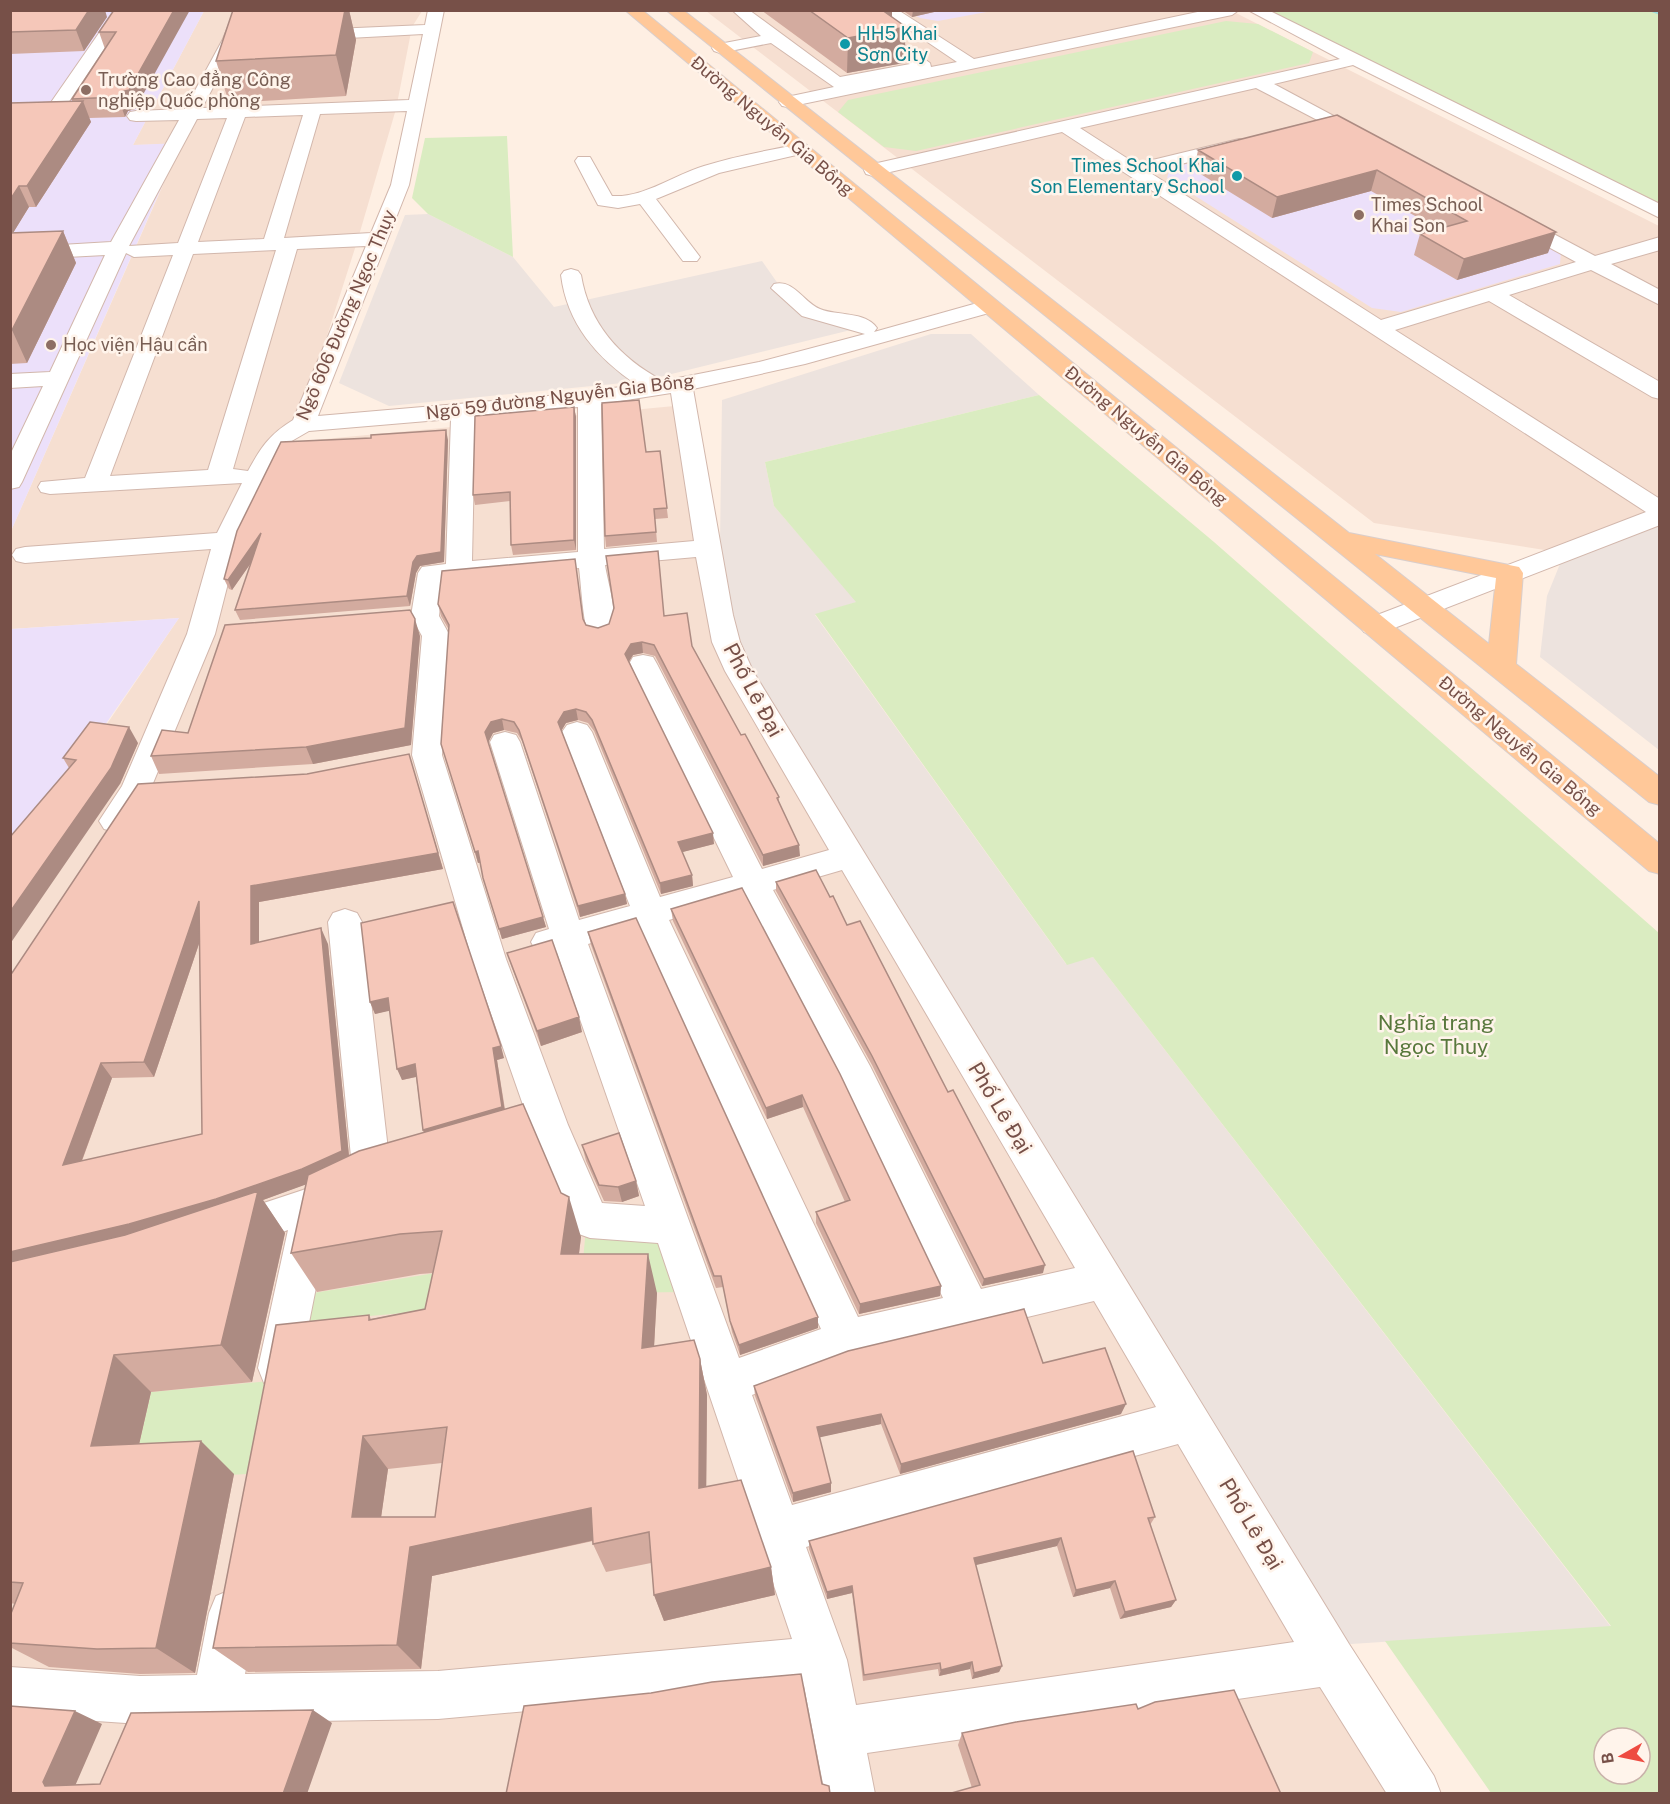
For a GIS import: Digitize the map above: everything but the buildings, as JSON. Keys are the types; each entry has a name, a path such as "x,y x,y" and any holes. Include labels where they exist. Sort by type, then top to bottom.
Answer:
{"main road":[{"name":"Đường Nguyễn Gia Bồng","path":"632,10 1659,862"},
{"name":"Đường Nguyễn Gia Bồng","path":"673,10 1659,794"},
{"path":"752,110 788,102"},
{"path":"834,178 873,170"},
{"path":"1337,538 1510,573 1501,668"}],"street":[{"path":"10,24 22,10"},
{"path":"54,111 123,10"},
{"path":"10,482 58,378 126,250 189,114 231,39 243,10"},
{"path":"739,10 837,83 924,66 844,10"},
{"path":"887,10 970,64"},
{"path":"788,102 1232,10"},
{"path":"1255,10 1659,212"},
{"path":"1136,16 1155,26"},
{"path":"300,36 336,26 434,20"},
{"name":"Ngõ 606 Đường Ngọc Thụy","path":"103,838 136,788 212,633 226,540 257,474 282,437 303,424 397,195 434,20"},
{"path":"231,39 254,38"},
{"path":"720,48 774,38"},
{"path":"873,170 1355,60"},
{"path":"1258,82 1384,150"},
{"path":"136,116 416,105"},
{"path":"218,478 313,109"},
{"path":"94,485 238,112"},
{"path":"1310,127 1332,122"},
{"path":"1065,126 1659,510"},
{"path":"1133,170 1254,140"},
{"path":"584,161 605,201 619,203 645,197 701,172 799,149"},
{"path":"645,197 690,256"},
{"path":"1499,212 1659,299"},
{"path":"10,254 187,249 379,239"},
{"path":"1378,328 1659,243"},
{"path":"571,275 572,292 578,310 588,327 624,366 643,381 671,387"},
{"path":"781,288 798,304 818,316 851,320 866,328"},
{"path":"1492,294 1659,392"},
{"name":"Ngõ 59 đường Nguyễn Gia Bồng","path":"303,424 589,398 671,387 797,359 988,306"},
{"path":"10,381 58,378"},
{"name":"Phố Lê Đại","path":"671,387 708,548 719,615 726,642 739,671 1332,1661 1416,1794"},
{"path":"589,398 591,559 599,610 599,628"},
{"path":"459,569 463,410"},
{"path":"50,487 257,474"},
{"path":"1374,626 1659,516"},
{"path":"25,555 226,540"},
{"path":"672,1226 590,1220 535,1129 489,959 416,757 436,636 414,617 431,573 708,548"},
{"path":"643,664 753,884 857,1077 970,1311"},
{"path":"577,732 650,914 847,1340"},
{"path":"505,742 568,936 823,1660 850,1794"},
{"path":"136,788 172,786"},
{"path":"489,959 849,856"},
{"path":"203,1240 314,1204 388,1171 345,922"},
{"path":"272,1408 314,1204"},
{"path":"727,1383 847,1340 1104,1280"},
{"path":"777,1532 1188,1420"},
{"path":"216,1700 240,1578"},
{"path":"10,1691 130,1721 216,1700 438,1695 823,1660"},
{"path":"838,1732 1332,1661"}],"shaded area":[{"path":"79,10 204,11 133,145 181,143 11,531 11,35"},
{"path":"204,11 422,11 412,27 396,109 357,242 293,442 685,405 719,615 1417,1793 11,1793 11,865 179,618 11,629 11,531 181,144 133,145"},
{"path":"706,11 1232,11 1659,226 1659,517 1564,553 1374,523"},
{"path":"907,11 992,11 938,21 920,18"},
{"name":"Times School Khai Son","path":"1321,131 1561,252 1560,264 1401,312 1372,308 1167,178 1170,168"},
{"path":"428,214 513,257 554,307 762,261 781,288 818,316 863,327 643,381 389,406 339,383 405,215"},
{"path":"931,334 971,334 1039,395 765,462 774,506 857,602 815,615 1066,964 1093,957 1611,1627 1336,1645 719,615 722,400"},
{"path":"1659,517 1659,750 1540,657 1547,596 1566,549"},
{"path":"179,618 11,861 11,629"}],"green space":[{"path":"1260,11 1659,11 1659,208"},
{"path":"1226,21 1258,24 1313,52 1309,63 916,151 884,147 838,112 848,100"},
{"path":"507,136 513,257 428,214 412,198 425,138"},
{"name":"Nghĩa trang Ngọc Thuỵ","path":"1039,395 1214,542 1659,933 1659,1793 1491,1793 1385,1641 1611,1626 1093,957 1067,965 815,614 856,602 774,506 765,462"},
{"path":"586,1228 674,1231 694,1292 580,1293"},
{"path":"460,1269 438,1310 290,1323 295,1296"},
{"path":"269,1381 248,1474 131,1480 151,1392"}],"waterway":[{"path":"1648,10 1660,14"}],"place":[{"name":"HH5 Khai Sơn City","path":"845,44"},
{"name":"Trường Cao đẳng Công nghiệp Quốc phòng","path":"86,90"},
{"name":"Times School Khai Son Elementary School","path":"1237,176"},
{"name":"Times School Khai Son","path":"1359,215"},
{"name":"Học viện Hậu cần","path":"51,345"}]}
